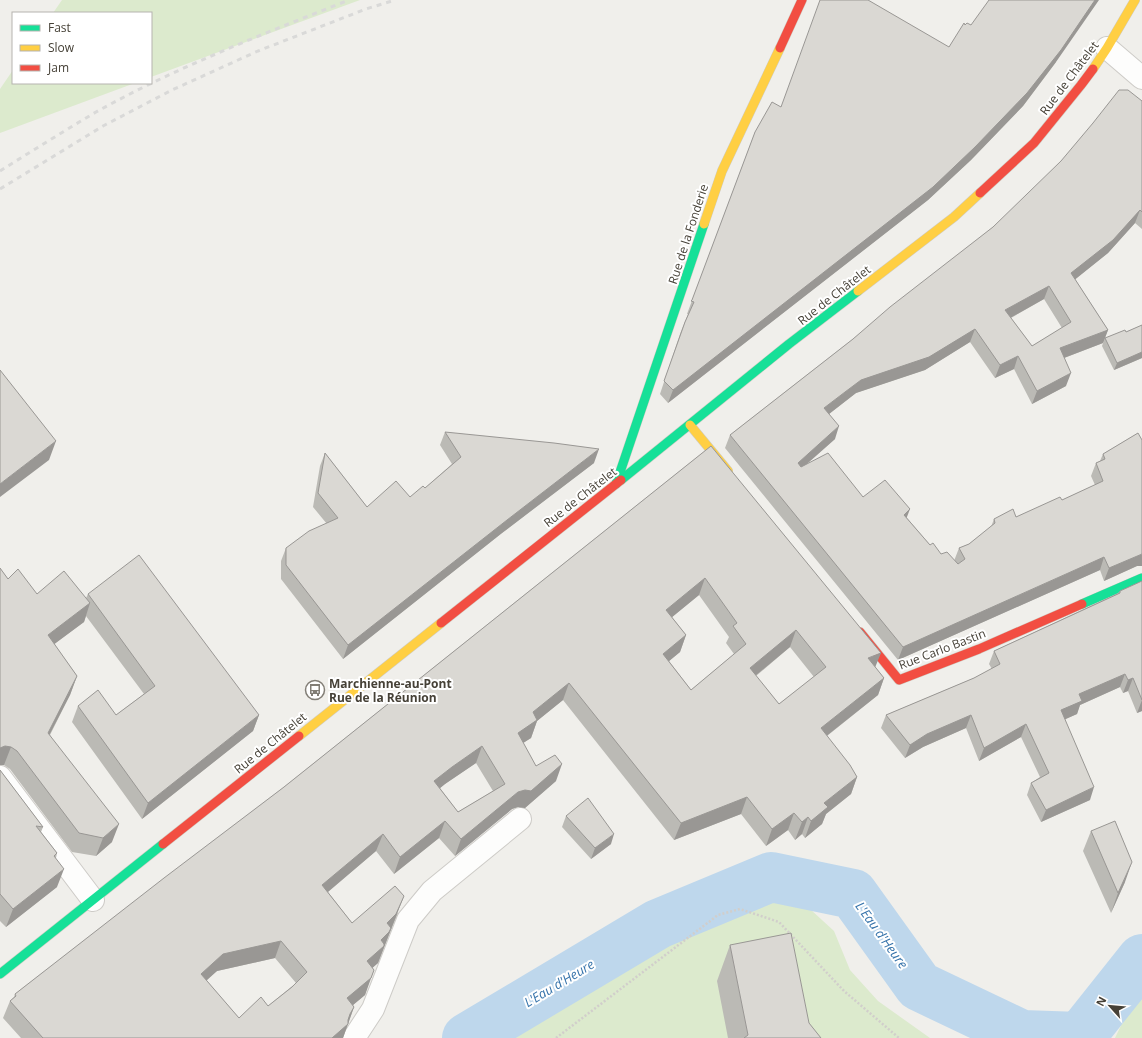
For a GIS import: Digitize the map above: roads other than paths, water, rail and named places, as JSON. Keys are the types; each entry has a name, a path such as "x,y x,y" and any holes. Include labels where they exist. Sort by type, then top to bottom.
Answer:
{"main road":[{"name":"Rue de la Fonderie","path":"616,484 722,171 802,0"},
{"name":"Rue de Châtelet","path":"0,974 690,425 789,344 954,217 1034,143 1081,85 1107,48 1135,0"},
{"path":"690,425 734,478"},
{"name":"Rue Carlo Bastin","path":"854,625 899,680 979,649 1142,578"}],"street":[{"path":"1107,48 1142,78"},
{"path":"0,777 93,900"},
{"path":"354,1038 373,1009 408,920 432,891 520,819"}],"waterway":[{"name":"L'Eau d'Heure","path":"467,1038 658,924 771,877 853,894 919,986 1022,1035 1080,1037 1142,959"}],"railway":[{"path":"152,83 221,52 349,0"},
{"path":"0,189 103,126 172,90 258,51 366,9 395,0"},
{"path":"0,171 96,112 150,84"}],"place":[{"name":"Marchienne-au-Pont Rue de la Réunion","path":"315,690"}]}
